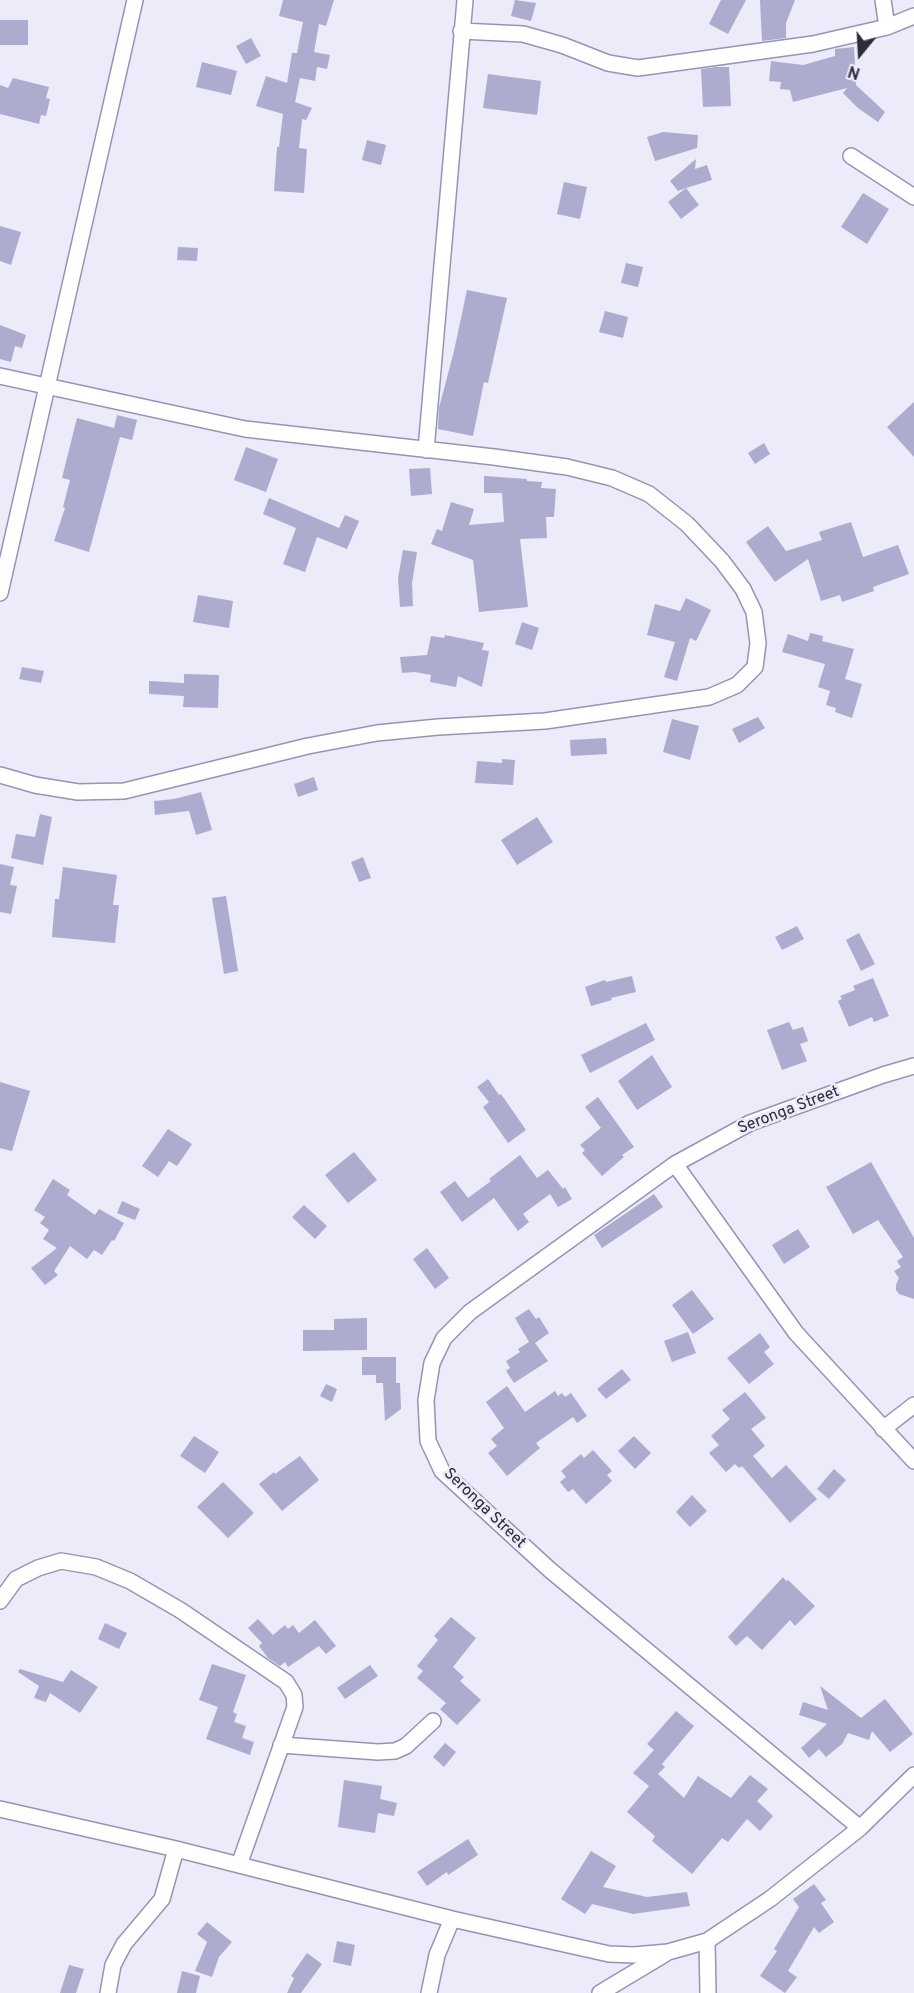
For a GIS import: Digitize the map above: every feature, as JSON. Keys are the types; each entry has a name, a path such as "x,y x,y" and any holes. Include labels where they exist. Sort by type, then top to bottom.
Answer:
{"street":[{"path":"0,593 135,0"},
{"path":"426,450 465,0"},
{"path":"883,0 887,27"},
{"path":"461,31 523,34 562,45 608,63 638,68 813,44 887,27 914,16"},
{"path":"851,156 914,197"},
{"path":"0,376 245,429 494,457 567,467 612,478 650,494 687,524 722,561 743,589 754,612 758,643 755,667 737,685 709,696 545,722 438,727 377,733 308,746 124,791 78,792 35,785 0,775"},
{"name":"Seronga Street","path":"860,1828 549,1570 442,1471 428,1441 428,1391 432,1363 444,1338 470,1312 675,1164 750,1123 914,1066"},
{"path":"675,1164 796,1333 914,1461"},
{"path":"883,1429 914,1405"},
{"path":"0,1600 16,1579 38,1568 61,1561 96,1567 130,1581 180,1610 286,1682 294,1695 295,1707 239,1865"},
{"path":"281,1745 378,1752 395,1751 406,1746 433,1721"},
{"path":"0,1809 176,1849 452,1919 609,1954 668,1952 707,1941 770,1899 860,1828 914,1775"},
{"path":"108,1993 113,1965 124,1944 162,1899 176,1849"},
{"path":"429,1993 437,1955 452,1919"},
{"path":"707,1941 708,1993"},
{"path":"600,1993 668,1952"}],"building":[{"path":"283,0 334,0 326,26 319,24 314,52 330,55 327,69 317,67 315,81 300,78 295,102 312,108 306,120 302,119 299,148 307,149 304,193 274,191 277,147 279,147 283,114 256,106 266,76 287,83 292,53 297,53 303,22 279,16"},
{"path":"515,0 536,3 531,21 511,16"},
{"path":"721,0 746,0 728,34 709,24"},
{"path":"760,0 795,0 786,23 786,38 762,41"},
{"path":"0,20 28,20 28,45 0,45"},
{"path":"251,38 261,56 246,64 236,46"},
{"path":"854,47 856,85 885,112 878,122 858,108 843,93 847,88 793,102 790,90 780,89 781,82 769,81 771,61 803,65 835,56 835,49"},
{"path":"202,62 237,71 231,95 196,87"},
{"path":"729,67 731,106 703,107 701,69"},
{"path":"488,74 541,81 537,115 483,108"},
{"path":"13,78 49,87 46,98 50,99 46,116 41,115 39,124 0,114 0,85 8,88"},
{"path":"663,132 698,135 697,148 655,161 647,137"},
{"path":"367,140 386,145 381,165 362,160"},
{"path":"696,159 695,169 707,165 712,180 678,191 670,181"},
{"path":"564,182 587,187 580,219 557,214"},
{"path":"686,188 699,205 681,219 668,202"},
{"path":"863,193 889,209 867,244 841,227"},
{"path":"0,226 21,232 11,265 0,261"},
{"path":"178,247 198,248 197,261 177,260"},
{"path":"626,263 643,267 638,287 621,283"},
{"path":"467,290 507,298 488,383 484,382 473,436 438,429 439,408"},
{"path":"605,311 628,317 623,338 599,332"},
{"path":"0,325 26,335 22,348 15,346 11,362 0,359"},
{"path":"914,402 914,457 887,427"},
{"path":"117,415 137,420 132,440 120,437 89,552 54,541 65,508 63,507 70,480 62,478 77,418 114,428"},
{"path":"764,443 770,454 755,464 748,453"},
{"path":"246,447 278,459 266,492 234,480"},
{"path":"430,468 432,494 411,496 409,469"},
{"path":"484,476 527,479 527,481 542,482 541,488 556,489 554,517 546,517 547,538 520,539 528,607 479,612 473,560 431,544 437,529 442,531 451,502 474,509 469,525 504,522 502,493 484,493"},
{"path":"269,498 339,528 345,515 359,521 347,549 317,537 305,572 283,564 296,528 263,514"},
{"path":"851,522 863,557 898,545 909,574 873,587 874,591 842,602 840,595 821,601 808,559 775,582 746,542 768,526 786,551 822,540 819,532"},
{"path":"403,550 417,552 412,583 413,606 400,607 398,578"},
{"path":"198,595 233,601 229,628 193,622"},
{"path":"686,598 711,610 696,641 690,638 677,681 664,677 675,642 647,635 655,604 680,611"},
{"path":"522,622 539,628 532,650 515,644"},
{"path":"810,633 823,636 822,641 854,649 845,679 862,684 852,718 835,712 836,708 826,705 830,691 818,687 825,664 782,652 788,634 808,641"},
{"path":"445,635 484,643 482,650 489,651 482,687 458,676 456,687 430,682 431,675 415,672 402,673 400,657 427,655 431,636 444,638"},
{"path":"22,667 44,671 41,683 19,679"},
{"path":"184,674 219,675 218,708 183,707 184,696 149,694 149,681 184,683"},
{"path":"758,717 765,728 739,743 732,729"},
{"path":"672,719 699,726 690,760 663,752"},
{"path":"606,738 607,754 571,756 570,740"},
{"path":"502,759 515,760 513,785 475,783 477,761 502,763"},
{"path":"314,777 318,790 298,797 294,784"},
{"path":"201,792 212,830 196,835 189,811 155,815 154,801"},
{"path":"40,814 52,817 43,865 11,858 16,834 35,837"},
{"path":"537,817 553,842 517,865 501,840"},
{"path":"363,857 371,878 359,882 351,862"},
{"path":"0,864 14,867 10,885 17,886 11,914 0,912"},
{"path":"63,867 117,875 113,905 119,905 115,943 52,937 55,899 59,899"},
{"path":"226,896 238,971 224,974 212,898"},
{"path":"797,926 804,939 782,950 775,937"},
{"path":"859,933 875,964 861,971 846,940"},
{"path":"632,976 636,992 591,1006 585,987 605,980 606,982"},
{"path":"873,978 889,1016 874,1022 872,1017 849,1027 838,1001 842,999 840,996 855,990 853,986"},
{"path":"789,1022 793,1030 803,1027 808,1041 800,1044 807,1061 782,1070 767,1030"},
{"path":"646,1023 655,1040 590,1073 581,1055"},
{"path":"652,1055 672,1087 637,1110 618,1081"},
{"path":"488,1079 526,1130 508,1143 483,1107 489,1102 477,1087"},
{"path":"0,1082 30,1091 12,1151 0,1148"},
{"path":"598,1097 634,1147 622,1155 624,1157 602,1176 582,1153 585,1150 580,1145 601,1128 585,1107"},
{"path":"168,1129 192,1144 177,1166 169,1161 158,1177 142,1166"},
{"path":"354,1152 377,1180 348,1203 325,1175"},
{"path":"520,1155 537,1178 548,1170 563,1189 565,1187 572,1199 558,1207 550,1194 523,1214 529,1222 518,1231 494,1198 462,1222 440,1192 455,1181 468,1198"},
{"path":"871,1162 914,1238 914,1299 899,1294 896,1290 899,1278 894,1271 901,1267 897,1261 903,1257 878,1220 853,1234 826,1187"},
{"path":"53,1179 70,1190 67,1195 95,1215 99,1209 124,1223 114,1241 112,1240 102,1255 94,1250 87,1259 70,1246 54,1271 58,1275 45,1285 31,1268 57,1248 43,1239 49,1230 40,1223 45,1217 34,1210"},
{"path":"654,1194 663,1207 602,1248 594,1235"},
{"path":"122,1201 140,1209 135,1220 117,1213"},
{"path":"304,1205 327,1226 315,1239 292,1217"},
{"path":"798,1229 810,1247 784,1264 772,1245"},
{"path":"427,1248 449,1278 435,1289 413,1259"},
{"path":"692,1290 714,1319 693,1334 672,1305"},
{"path":"529,1309 536,1319 539,1317 549,1333 535,1343 548,1361 514,1383 506,1371 510,1368 506,1361 520,1352 518,1349 529,1342 515,1318"},
{"path":"367,1318 367,1350 303,1351 303,1330 334,1330 334,1319"},
{"path":"688,1332 696,1353 672,1362 664,1341"},
{"path":"760,1333 770,1347 764,1352 774,1364 749,1384 727,1358"},
{"path":"362,1357 396,1357 396,1383 400,1383 401,1409 385,1421 383,1383 376,1383 376,1375 362,1375"},
{"path":"622,1369 631,1380 606,1399 597,1389"},
{"path":"326,1384 337,1389 332,1402 320,1396"},
{"path":"507,1386 525,1412 555,1391 558,1396 562,1393 565,1397 571,1393 587,1416 577,1423 573,1417 536,1443 540,1448 507,1476 488,1453 497,1446 491,1439 504,1428 486,1402"},
{"path":"745,1392 766,1418 751,1429 765,1446 753,1456 772,1478 786,1465 817,1499 790,1523 742,1466 739,1468 735,1464 726,1472 709,1453 719,1445 711,1436 730,1419 722,1410"},
{"path":"194,1436 219,1452 205,1473 180,1456"},
{"path":"634,1436 651,1453 635,1469 618,1451"},
{"path":"593,1450 612,1471 607,1475 612,1481 586,1504 573,1489 568,1492 560,1482 566,1477 561,1471 581,1454 584,1458"},
{"path":"300,1456 319,1480 282,1511 259,1484"},
{"path":"834,1469 846,1480 829,1499 817,1489"},
{"path":"223,1482 254,1513 228,1538 197,1507"},
{"path":"692,1495 707,1511 690,1527 676,1512"},
{"path":"783,1577 815,1606 795,1626 790,1620 762,1650 747,1636 736,1646 728,1637"},
{"path":"451,1617 476,1638 453,1667 464,1677 460,1681 481,1700 457,1725 440,1709 446,1703 417,1678 423,1671 417,1666 438,1640 434,1636"},
{"path":"258,1619 273,1635 285,1625 288,1629 293,1625 299,1633 315,1620 336,1646 326,1654 319,1646 288,1667 285,1662 280,1666 268,1658 259,1646 262,1643 248,1628"},
{"path":"105,1623 127,1633 119,1649 98,1639"},
{"path":"212,1664 246,1675 233,1712 237,1714 234,1722 246,1726 242,1738 254,1742 250,1755 206,1739 218,1707 199,1700"},
{"path":"370,1665 378,1676 345,1699 337,1688"},
{"path":"20,1669 63,1682 71,1670 98,1687 80,1713 50,1693 46,1702 34,1698 39,1686 18,1672"},
{"path":"820,1686 861,1718 885,1699 913,1734 890,1752 872,1731 869,1740 848,1733 842,1744 826,1757 819,1749 809,1758 801,1748 827,1724 799,1715 803,1702 828,1710"},
{"path":"676,1711 694,1726 662,1764 665,1767 658,1774 684,1798 698,1776 731,1798 750,1775 768,1789 757,1801 773,1816 760,1831 747,1819 728,1842 722,1838 692,1874 652,1841 655,1836 627,1812 649,1786 633,1773 654,1750 647,1744"},
{"path":"445,1743 456,1752 444,1767 433,1757"},
{"path":"344,1780 382,1786 380,1799 397,1803 394,1816 378,1813 375,1833 338,1827"},
{"path":"468,1839 478,1855 427,1886 417,1872"},
{"path":"591,1851 616,1866 603,1887 647,1897 687,1892 690,1906 633,1914 592,1904 585,1914 561,1899"},
{"path":"814,1884 826,1900 821,1903 834,1922 819,1933 814,1927 788,1971 797,1977 785,1993 760,1976 777,1951 774,1949 799,1907 793,1899"},
{"path":"207,1922 232,1942 219,1957 212,1977 195,1971 207,1942 197,1934"},
{"path":"337,1941 355,1945 351,1966 333,1962"},
{"path":"307,1953 322,1964 301,1993 287,1993 294,1978 291,1976"},
{"path":"69,1965 84,1969 76,1993 60,1993"},
{"path":"182,1971 200,1976 196,1993 177,1993"}]}
